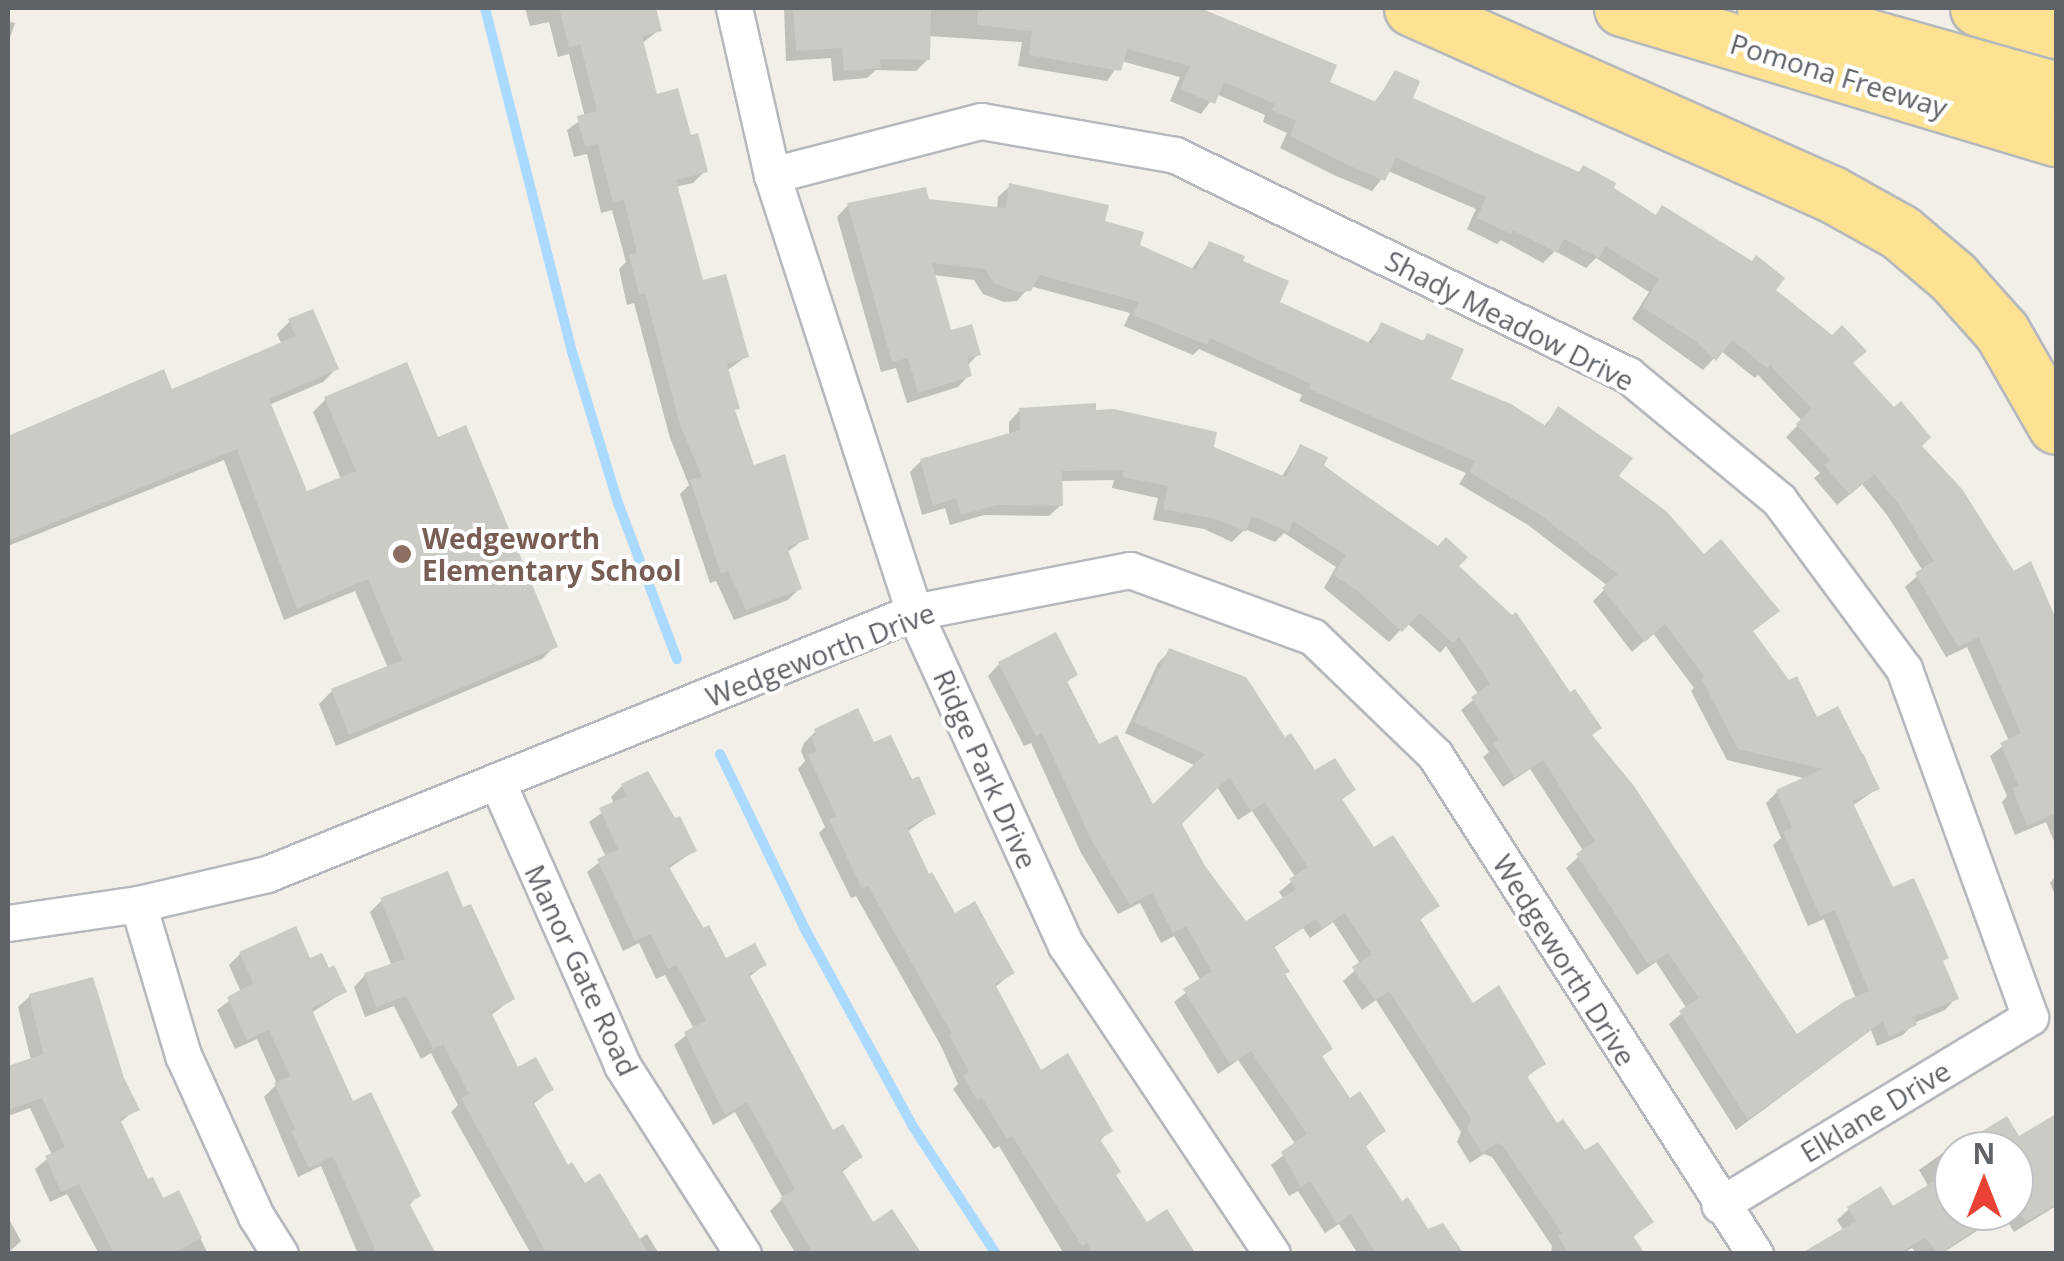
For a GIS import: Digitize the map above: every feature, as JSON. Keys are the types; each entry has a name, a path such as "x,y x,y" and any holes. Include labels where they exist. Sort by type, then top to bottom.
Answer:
{"highway":[{"path":"1412,8 1830,193 1900,232 1952,276 2002,332 2056,426"},
{"name":"Pomona Freeway","path":"1622,8 2056,138"},
{"path":"1764,8 2056,90"},
{"path":"1851,8 2056,68"},
{"path":"1978,8 2056,30"}],"street":[{"name":"Ridge Park Drive","path":"734,8 772,175 914,612 1066,945 1272,1254"},
{"name":"Shady Meadow Drive","path":"772,175 981,121 1175,155 1628,375 1779,500 1904,668 2030,1017"},
{"name":"Wedgeworth Drive","path":"8,922 138,904 267,874 914,612 1130,570 1313,637 1436,755 1720,1205 1755,1254"},
{"name":"Manor Gate Road","path":"497,782 622,1066 743,1254"},
{"path":"138,904 182,1054 256,1216 280,1254"},
{"name":"Elklane Drive","path":"1720,1205 2030,1017"}],"building":[{"path":"559,8 656,8 662,31 642,36 657,94 678,88 691,135 698,133 708,172 676,180 703,280 726,274 749,357 727,364 740,409 735,410 754,465 785,454 809,539 787,547 802,589 746,610 728,571 721,574 690,480 702,477 680,425 645,293 639,295 629,255 637,253 624,200 613,203 598,144 585,147 577,116 597,111 580,44 569,47"},
{"path":"793,8 931,8 930,60 880,59 881,68 844,71 842,48 796,51"},
{"path":"978,8 1200,8 1337,65 1330,82 1376,102 1395,70 1420,81 1413,98 1579,172 1583,165 1616,183 1614,188 1656,215 1662,205 1752,261 1756,255 1785,278 1776,290 1832,335 1842,325 1867,351 1853,363 1894,407 1901,401 1931,437 1922,446 1962,489 2014,571 2031,561 2056,619 2056,813 2027,826 2012,788 2019,786 2000,743 2021,733 1979,637 1958,647 1915,573 1934,561 1898,503 1874,474 1850,495 1824,465 1830,460 1796,424 1812,409 1770,365 1768,369 1732,340 1716,361 1694,340 1642,307 1659,279 1605,246 1599,258 1564,239 1557,253 1513,230 1511,234 1477,218 1486,197 1396,158 1385,181 1348,165 1290,136 1296,121 1272,110 1275,104 1224,82 1215,104 1180,89 1190,66 1127,49 1121,71 1029,55 1032,31 977,25"},
{"path":"1009,183 1109,205 1105,221 1144,232 1140,245 1196,270 1209,241 1245,256 1243,261 1289,281 1280,302 1372,344 1381,322 1424,341 1427,333 1464,349 1451,379 1511,404 1546,426 1558,406 1633,458 1619,476 1666,511 1704,554 1721,539 1780,611 1753,631 1789,680 1797,676 1817,717 1838,706 1880,789 1852,801 1893,887 1914,878 1949,958 1943,961 1959,999 1914,1017 1917,1025 1889,1037 1883,1021 1748,1120 1679,1011 1699,998 1668,953 1649,965 1576,854 1595,841 1543,760 1515,778 1493,744 1499,740 1471,697 1490,684 1459,637 1453,643 1420,613 1402,632 1358,591 1333,575 1346,555 1293,521 1289,532 1252,516 1246,532 1216,519 1163,509 1168,486 1122,477 1124,470 1062,471 1063,506 997,505 961,515 956,498 933,506 920,459 1020,430 1019,408 1096,403 1096,410 1114,409 1217,432 1214,447 1286,477 1300,444 1328,457 1324,466 1438,546 1446,537 1468,557 1459,566 1512,615 1516,612 1570,692 1575,689 1602,728 1592,735 1634,786 1797,1034 1845,1001 1869,991 1835,910 1820,916 1783,832 1792,828 1776,790 1823,769 1738,749 1701,678 1704,676 1665,624 1645,642 1602,588 1618,574 1539,514 1469,472 1475,461 1309,389 1311,384 1210,338 1207,345 1133,315 1139,302 1040,275 1031,291 1017,292 994,283 985,269 932,263 951,330 972,324 981,355 967,359 972,376 918,393 908,358 892,362 847,203 926,187 929,199 1006,208"},
{"path":"313,309 339,369 269,399 307,491 356,471 324,397 407,362 438,437 466,425 558,647 349,735 331,689 402,660 368,579 297,609 237,449 8,541 8,436 164,369 172,389 296,336 288,319"},
{"path":"1056,632 1078,675 1067,681 1099,744 1117,735 1153,804 1205,754 1134,722 1169,648 1246,677 1285,737 1291,733 1315,770 1335,758 1356,790 1342,799 1374,847 1393,835 1440,906 1420,919 1473,1003 1499,985 1546,1064 1527,1076 1557,1123 1563,1119 1585,1150 1598,1142 1654,1222 1633,1236 1645,1254 1569,1254 1558,1236 1562,1233 1503,1146 1497,1143 1482,1153 1467,1129 1471,1119 1389,991 1375,1000 1352,967 1372,954 1345,913 1322,928 1316,919 1274,946 1290,972 1285,974 1333,1049 1322,1056 1350,1098 1360,1091 1386,1131 1365,1145 1402,1201 1408,1197 1428,1229 1443,1223 1464,1254 1376,1254 1351,1214 1337,1224 1310,1181 1301,1187 1281,1152 1307,1134 1251,1051 1230,1064 1183,989 1212,971 1186,926 1173,933 1152,893 1130,905 1092,841 1042,733 1036,736 998,662","holes":["1229,777 1251,811 1264,802 1308,867 1289,879 1296,889 1246,921 1205,866 1182,824"]},
{"path":"858,708 874,742 891,735 912,779 919,776 936,814 907,827 929,874 932,872 955,913 975,901 1015,973 995,984 1041,1070 1068,1053 1113,1131 1100,1139 1121,1172 1116,1175 1147,1222 1167,1209 1196,1254 1093,1254 1087,1243 1082,1246 1012,1136 1007,1139 982,1098 977,1100 963,1076 969,1072 949,1035 952,1034 868,886 862,889 829,819 836,816 808,755 817,751 811,737 816,735 814,729"},
{"path":"648,771 675,818 680,816 697,851 668,865 703,928 709,925 726,958 755,943 767,965 749,974 833,1130 843,1124 863,1157 842,1170 873,1222 892,1209 922,1254 814,1254 780,1198 795,1189 747,1102 725,1115 684,1032 706,1020 677,965 668,969 651,934 635,941 597,859 618,849 599,808 627,796 621,784"},
{"path":"448,871 463,907 471,904 515,999 491,1012 518,1067 536,1057 554,1090 533,1101 568,1165 572,1162 585,1183 600,1173 649,1254 547,1254 461,1098 469,1094 443,1044 433,1049 406,996 376,1007 364,973 405,959 380,898"},
{"path":"296,926 310,958 322,953 329,968 334,965 347,992 311,1008 353,1101 371,1092 421,1196 409,1203 436,1254 377,1254 333,1156 309,1168 291,1131 295,1129 274,1083 290,1076 269,1030 247,1040 227,997 253,983 239,952"},
{"path":"93,977 124,1078 140,1110 120,1119 148,1179 153,1177 163,1198 179,1190 202,1238 172,1254 114,1254 79,1184 61,1192 45,1156 65,1147 42,1098 8,1110 8,1066 43,1054 29,994"},
{"path":"2056,1114 2056,1204 2034,1217 2034,1131 2027,1131"},
{"path":"2007,1116 2016,1131 1983,1131"},
{"path":"1934,1181 1934,1231 1974,1231 1939,1254 1925,1238 1898,1254 1800,1254 1856,1221 1847,1207 1881,1186 1893,1206"}],"waterway":[{"path":"485,8 573,355 618,503 677,659"},
{"path":"720,754 806,931 912,1125 996,1254"}],"place":[{"name":"Wedgeworth Elementary School","path":"402,554"}]}
